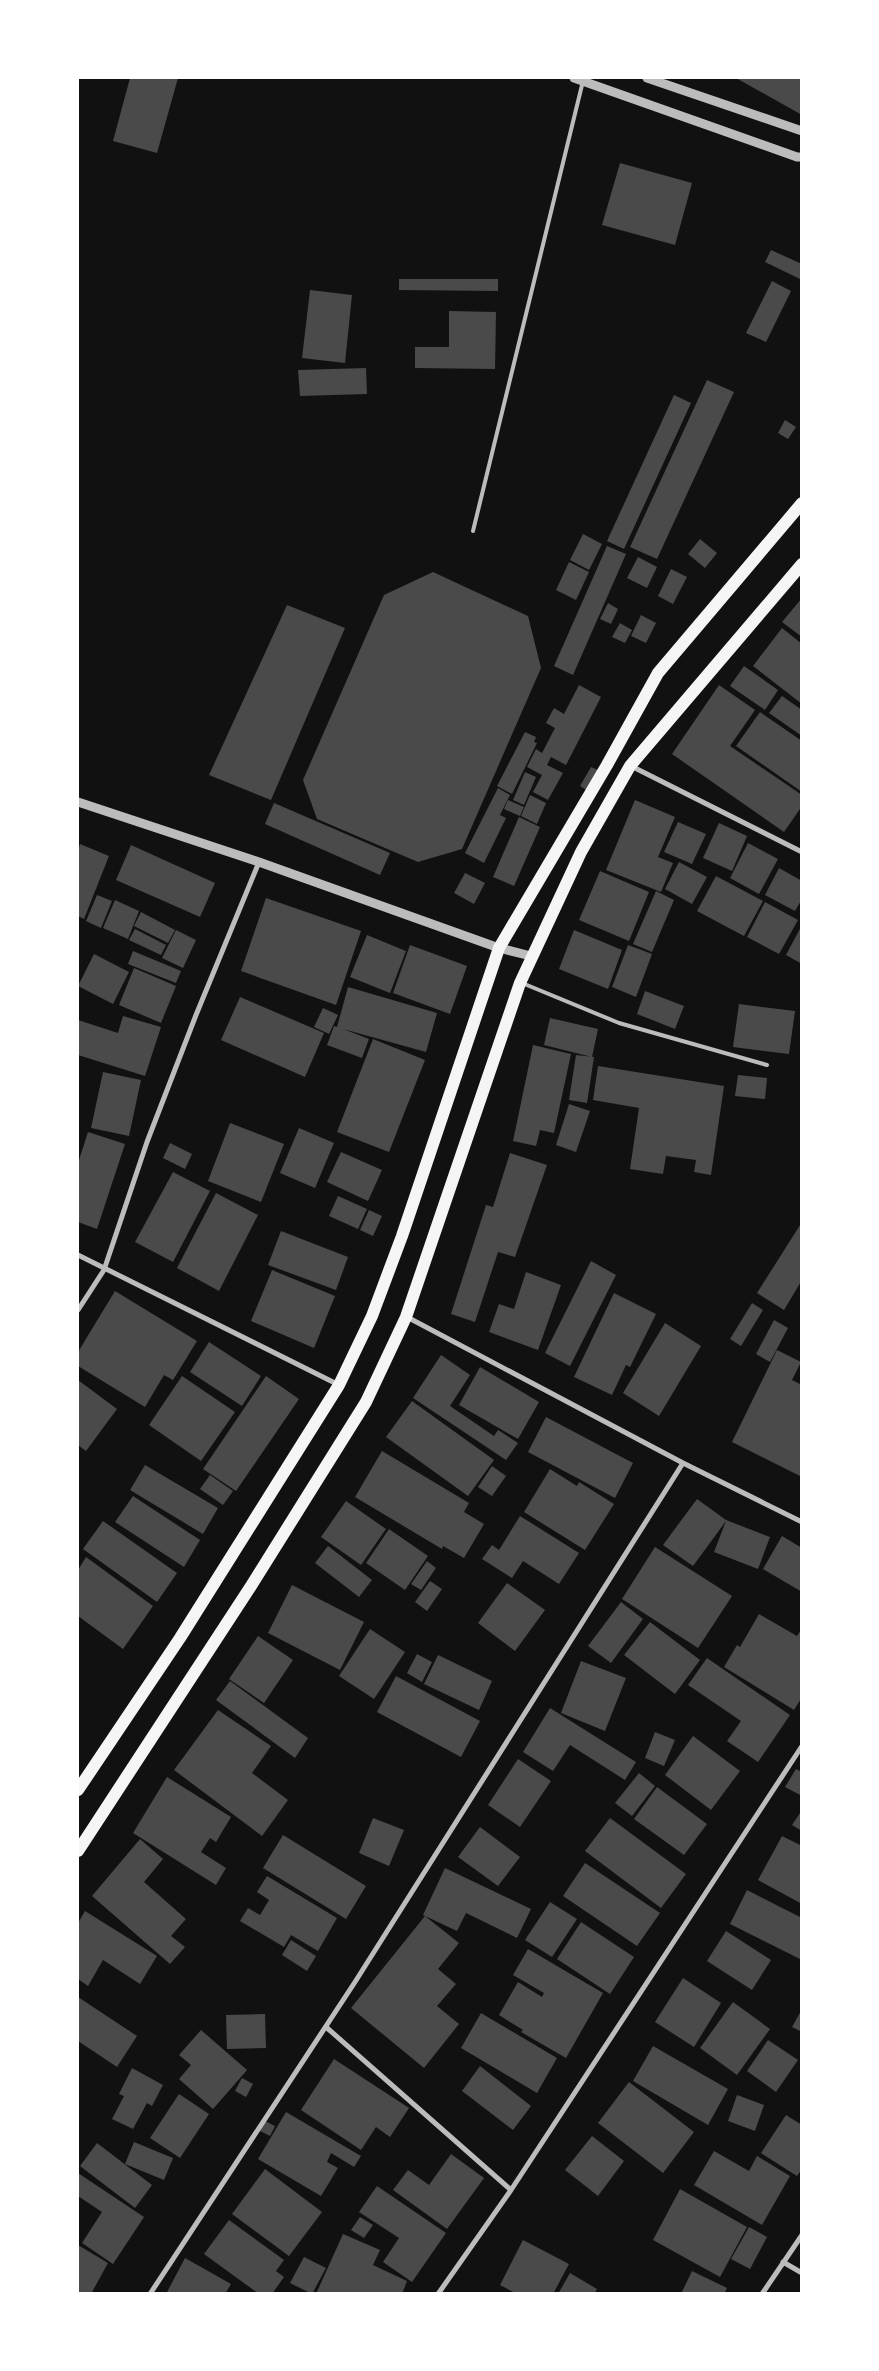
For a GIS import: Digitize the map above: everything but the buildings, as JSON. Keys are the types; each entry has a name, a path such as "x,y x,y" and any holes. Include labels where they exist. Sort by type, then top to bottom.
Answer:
{"main road":[{"path":"78,1790 180,1638 339,1385 372,1316 402,1236 499,948 602,773 658,673 802,503"},
{"path":"78,1851 251,1586 366,1402 406,1317 520,982 582,852 630,766 802,564"}],"street":[{"path":"647,78 802,131"},
{"path":"578,79 797,157 802,157"},
{"path":"630,766 802,852"},
{"path":"78,802 260,862 499,948 531,956"},
{"path":"78,1310 104,1270 147,1142 260,862"},
{"path":"78,1255 104,1270 339,1385"},
{"path":"406,1317 683,1463 802,1522"},
{"path":"150,2294 326,2027 683,1463"},
{"path":"438,2294 511,2190 802,1746"},
{"path":"326,2027 511,2190"},
{"path":"762,2294 802,2235"},
{"path":"783,2262 802,2273"}],"lane":[{"path":"473,531 578,79"},
{"path":"520,982 618,1023 767,1065"}]}
